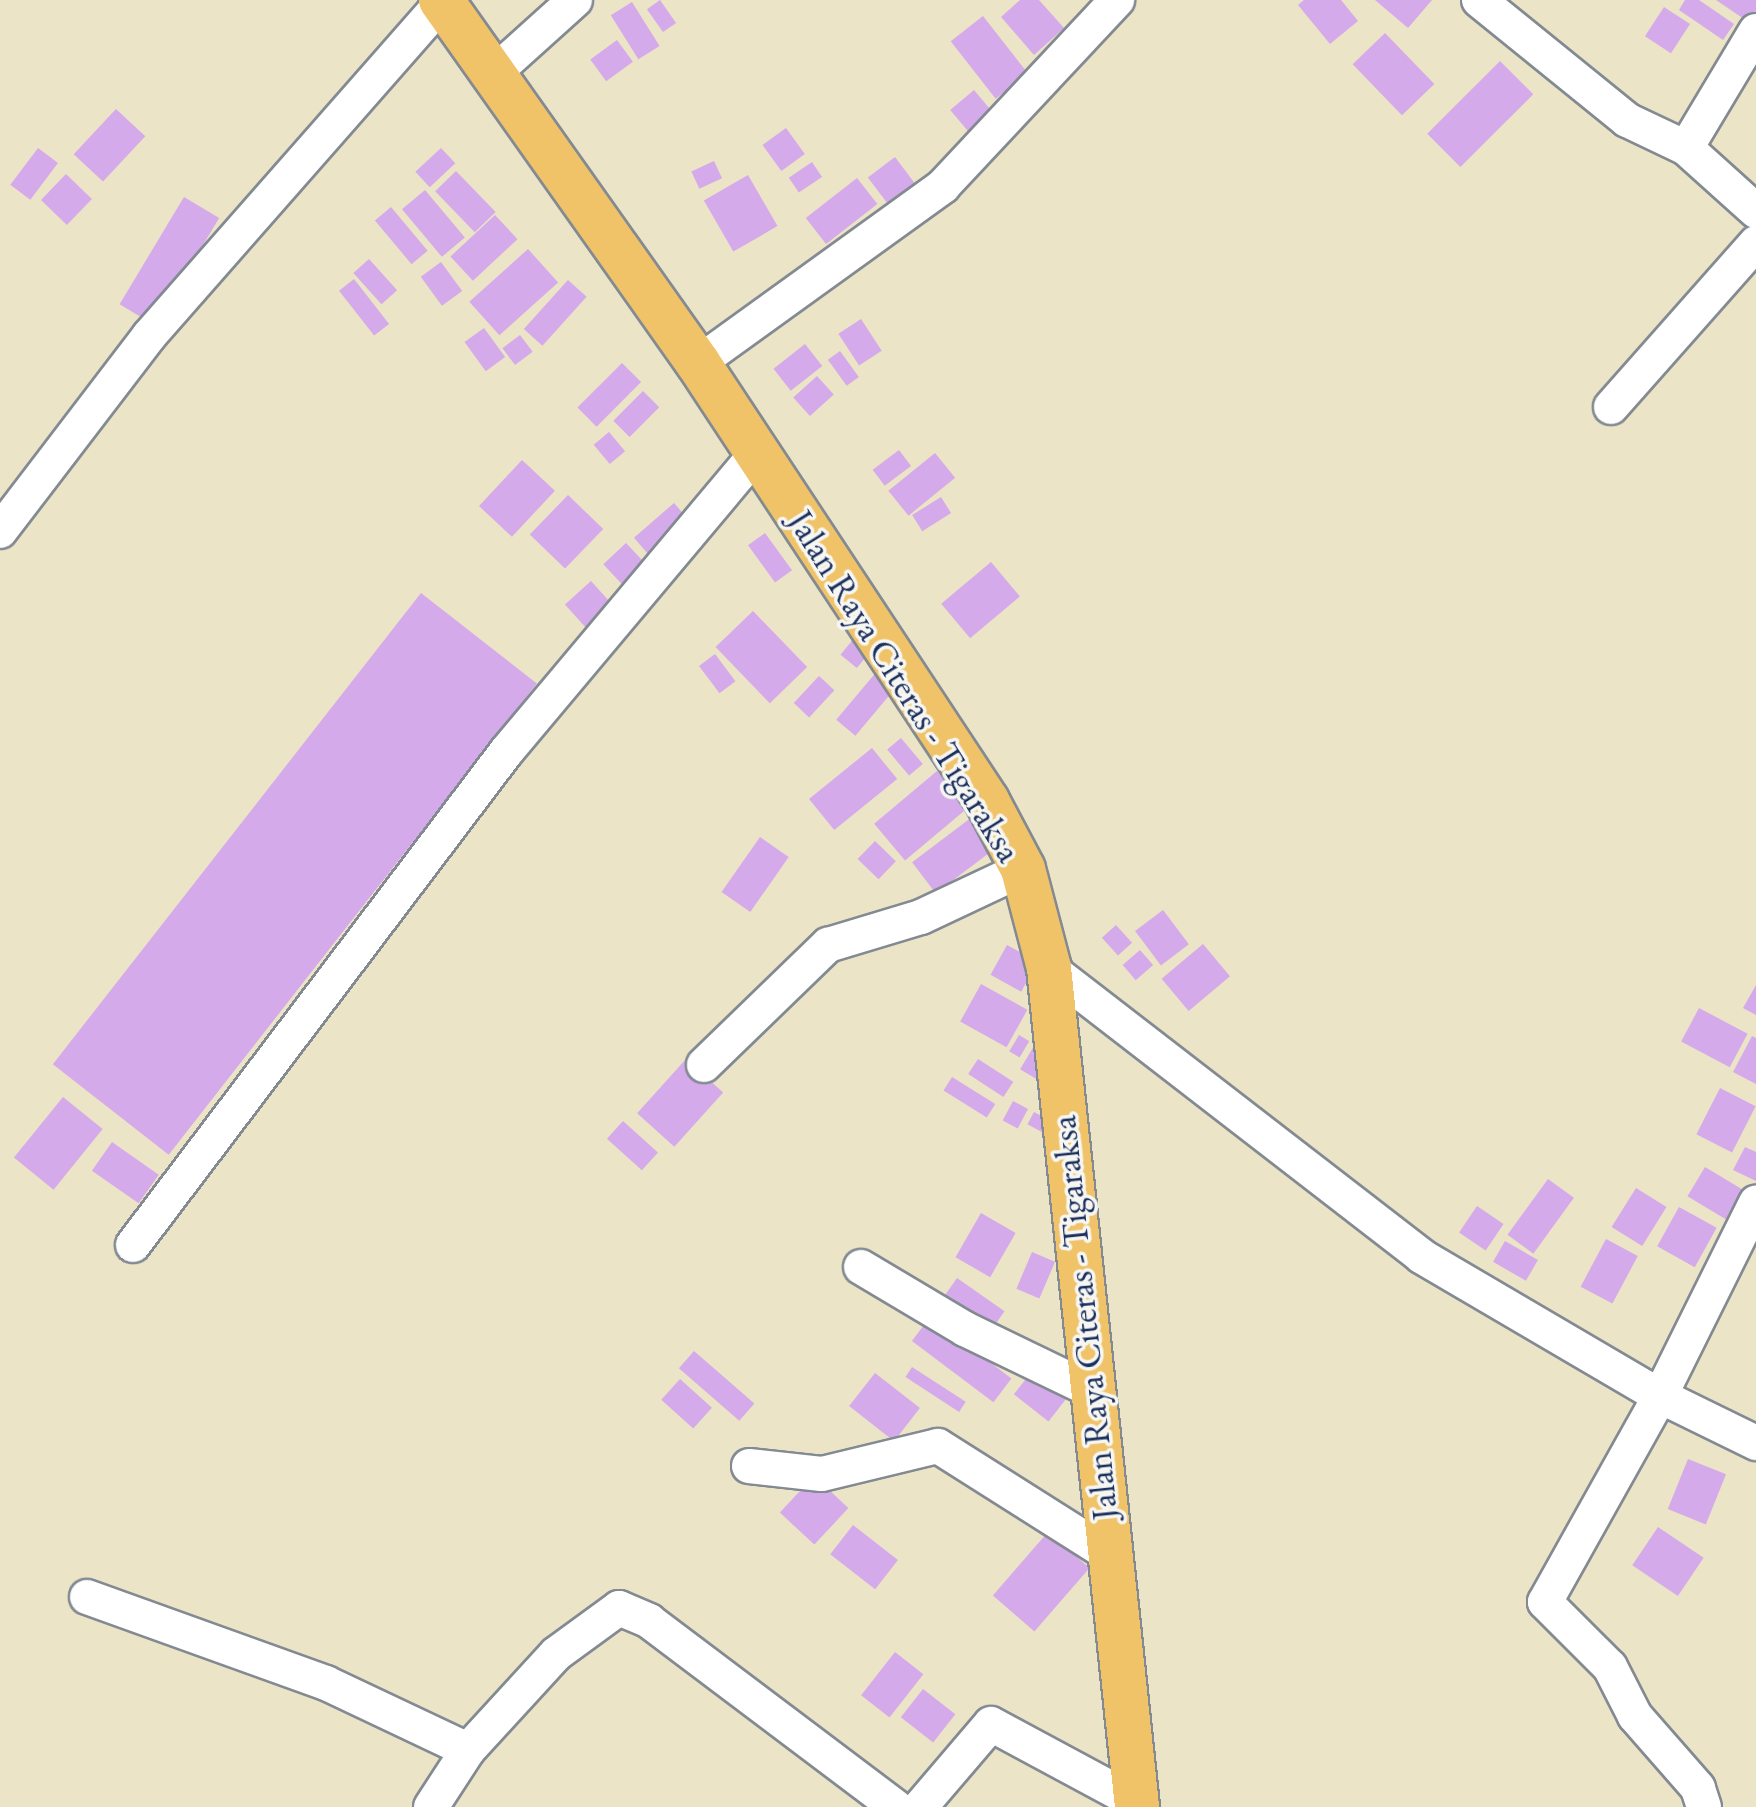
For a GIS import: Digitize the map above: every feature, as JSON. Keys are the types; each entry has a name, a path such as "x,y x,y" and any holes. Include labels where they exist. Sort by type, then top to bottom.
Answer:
{"main road":[{"name":"Jalan Raya Citeras - Tigaraksa","path":"442,1 698,363 987,801 1023,869 1049,968 1089,1389 1137,1805"}],"street":[{"path":"494,73 575,0"},
{"path":"698,363 943,186 1117,0"},
{"path":"1479,0 1627,120 1686,148 1756,211"},
{"path":"0,531 149,336 442,1"},
{"path":"1686,148 1756,31"},
{"path":"1611,407 1756,243"},
{"path":"133,1245 506,752 756,454"},
{"path":"704,1065 828,945 921,917 1023,869"},
{"path":"1049,968 1421,1256 1660,1396 1756,1443"},
{"path":"1704,1807 1698,1788 1635,1716 1610,1667 1545,1602 1660,1396 1756,1203"},
{"path":"861,1267 965,1329 1089,1389"},
{"path":"749,1466 822,1474 938,1446 1109,1554"},
{"path":"87,1597 326,1683 468,1750"},
{"path":"431,1807 468,1750 603,1612 632,1609 896,1807"},
{"path":"920,1807 991,1724 1137,1805"}],"building":[{"path":"660,0 676,23 663,32 647,9"},
{"path":"1020,0 1039,0 1064,28 1034,55 1001,17"},
{"path":"1304,0 1341,0 1358,21 1330,44 1298,5"},
{"path":"1375,0 1432,0 1408,28"},
{"path":"1685,0 1699,0 1734,24 1723,40 1679,10"},
{"path":"1716,0 1756,0 1756,13 1750,23"},
{"path":"632,2 660,46 638,59 611,15"},
{"path":"1664,7 1690,24 1671,53 1645,36"},
{"path":"983,16 1028,74 996,99 951,41"},
{"path":"1385,33 1434,84 1402,115 1353,64"},
{"path":"617,40 633,62 606,81 590,59"},
{"path":"1500,61 1533,94 1460,167 1427,134"},
{"path":"974,90 1004,126 980,146 950,110"},
{"path":"116,109 145,136 103,182 74,154"},
{"path":"786,128 805,154 781,171 763,145"},
{"path":"38,148 58,163 30,200 10,185"},
{"path":"441,148 455,163 430,187 415,172"},
{"path":"895,157 915,184 888,205 868,177"},
{"path":"714,161 722,178 699,189 691,172"},
{"path":"812,162 822,177 799,193 789,178"},
{"path":"456,171 496,212 475,232 435,191"},
{"path":"66,174 92,199 67,225 41,200"},
{"path":"748,175 778,226 733,252 704,200"},
{"path":"857,178 877,204 826,244 806,218"},
{"path":"425,190 465,237 442,257 402,209"},
{"path":"184,197 219,218 155,325 120,304"},
{"path":"391,207 428,251 412,264 375,220"},
{"path":"495,215 518,239 473,281 450,257"},
{"path":"528,249 558,282 499,335 469,302"},
{"path":"369,259 397,290 381,304 353,273"},
{"path":"441,262 462,291 442,306 421,277"},
{"path":"354,279 389,324 374,336 339,291"},
{"path":"568,280 587,297 542,346 524,329"},
{"path":"861,319 882,351 859,366 838,334"},
{"path":"484,328 505,357 486,371 465,342"},
{"path":"520,335 533,352 515,365 502,348"},
{"path":"805,344 822,366 791,391 773,369"},
{"path":"840,351 859,377 847,386 828,360"},
{"path":"622,363 641,382 597,427 577,408"},
{"path":"817,376 834,395 810,416 793,397"},
{"path":"643,391 659,407 630,437 613,421"},
{"path":"609,432 625,451 610,464 594,445"},
{"path":"899,450 911,466 885,486 873,470"},
{"path":"935,453 955,478 909,516 888,491"},
{"path":"522,460 555,491 512,537 479,506"},
{"path":"568,495 603,529 565,569 530,535"},
{"path":"941,497 951,513 922,531 912,515"},
{"path":"674,503 692,524 652,559 634,538"},
{"path":"765,533 792,570 775,583 748,545"},
{"path":"626,543 649,568 627,589 603,564"},
{"path":"991,562 1020,596 970,638 941,604"},
{"path":"591,581 618,611 592,634 565,604"},
{"path":"421,593 537,684 169,1155 53,1064"},
{"path":"753,611 807,667 770,703 716,647"},
{"path":"855,637 871,650 857,668 841,655"},
{"path":"715,654 735,681 719,693 699,666"},
{"path":"878,670 897,686 855,736 836,720"},
{"path":"819,676 834,690 809,717 794,703"},
{"path":"901,738 923,764 909,776 887,750"},
{"path":"872,748 897,779 834,830 809,799"},
{"path":"937,771 968,808 905,860 874,824"},
{"path":"980,811 1003,842 936,893 912,862"},
{"path":"760,837 789,857 750,912 722,892"},
{"path":"875,841 896,861 878,879 858,859"},
{"path":"1163,910 1189,944 1161,965 1135,931"},
{"path":"1116,925 1132,943 1118,956 1102,938"},
{"path":"1203,944 1230,976 1189,1011 1162,979"},
{"path":"1007,945 1038,962 1021,992 991,975"},
{"path":"1140,950 1153,965 1136,980 1123,965"},
{"path":"981,984 1027,1010 1007,1047 960,1022"},
{"path":"1756,985 1756,1015 1743,1008"},
{"path":"1699,1008 1748,1034 1730,1067 1681,1042"},
{"path":"1019,1035 1029,1041 1020,1057 1009,1051"},
{"path":"1752,1036 1756,1038 1756,1084 1733,1072"},
{"path":"1034,1046 1052,1057 1038,1080 1020,1069"},
{"path":"686,1059 723,1092 674,1147 637,1113"},
{"path":"978,1059 1013,1082 1003,1097 968,1074"},
{"path":"952,1077 995,1104 987,1118 944,1091"},
{"path":"1720,1088 1756,1106 1732,1152 1696,1134"},
{"path":"63,1097 103,1129 54,1190 14,1158"},
{"path":"1013,1101 1028,1109 1018,1128 1003,1120"},
{"path":"1034,1112 1051,1121 1044,1133 1027,1124"},
{"path":"623,1121 658,1152 642,1170 607,1139"},
{"path":"112,1142 159,1175 139,1203 92,1171"},
{"path":"1745,1147 1756,1152 1756,1181 1733,1170"},
{"path":"1705,1167 1749,1193 1731,1222 1687,1196"},
{"path":"1548,1179 1574,1198 1533,1254 1507,1235"},
{"path":"1636,1188 1667,1207 1642,1246 1612,1227"},
{"path":"1477,1206 1504,1224 1486,1250 1459,1233"},
{"path":"1679,1207 1717,1228 1695,1267 1657,1246"},
{"path":"981,1213 1016,1233 990,1277 956,1257"},
{"path":"1606,1239 1638,1256 1612,1304 1581,1287"},
{"path":"1505,1241 1538,1260 1526,1281 1493,1262"},
{"path":"1032,1252 1055,1262 1039,1299 1016,1289"},
{"path":"957,1278 1005,1311 992,1329 944,1296"},
{"path":"930,1317 1011,1378 993,1402 912,1341"},
{"path":"694,1351 754,1403 739,1421 679,1368"},
{"path":"1036,1366 1071,1393 1049,1421 1014,1394"},
{"path":"912,1367 966,1402 959,1412 905,1377"},
{"path":"875,1373 920,1408 894,1441 849,1406"},
{"path":"680,1379 712,1408 693,1429 661,1400"},
{"path":"1688,1459 1726,1474 1706,1524 1668,1509"},
{"path":"814,1476 848,1508 814,1545 780,1513"},
{"path":"853,1525 898,1560 875,1589 830,1554"},
{"path":"1658,1527 1704,1558 1678,1596 1632,1565"},
{"path":"1048,1532 1090,1568 1034,1631 993,1595"},
{"path":"895,1652 923,1674 890,1718 861,1695"},
{"path":"923,1689 955,1714 933,1743 901,1717"}]}
